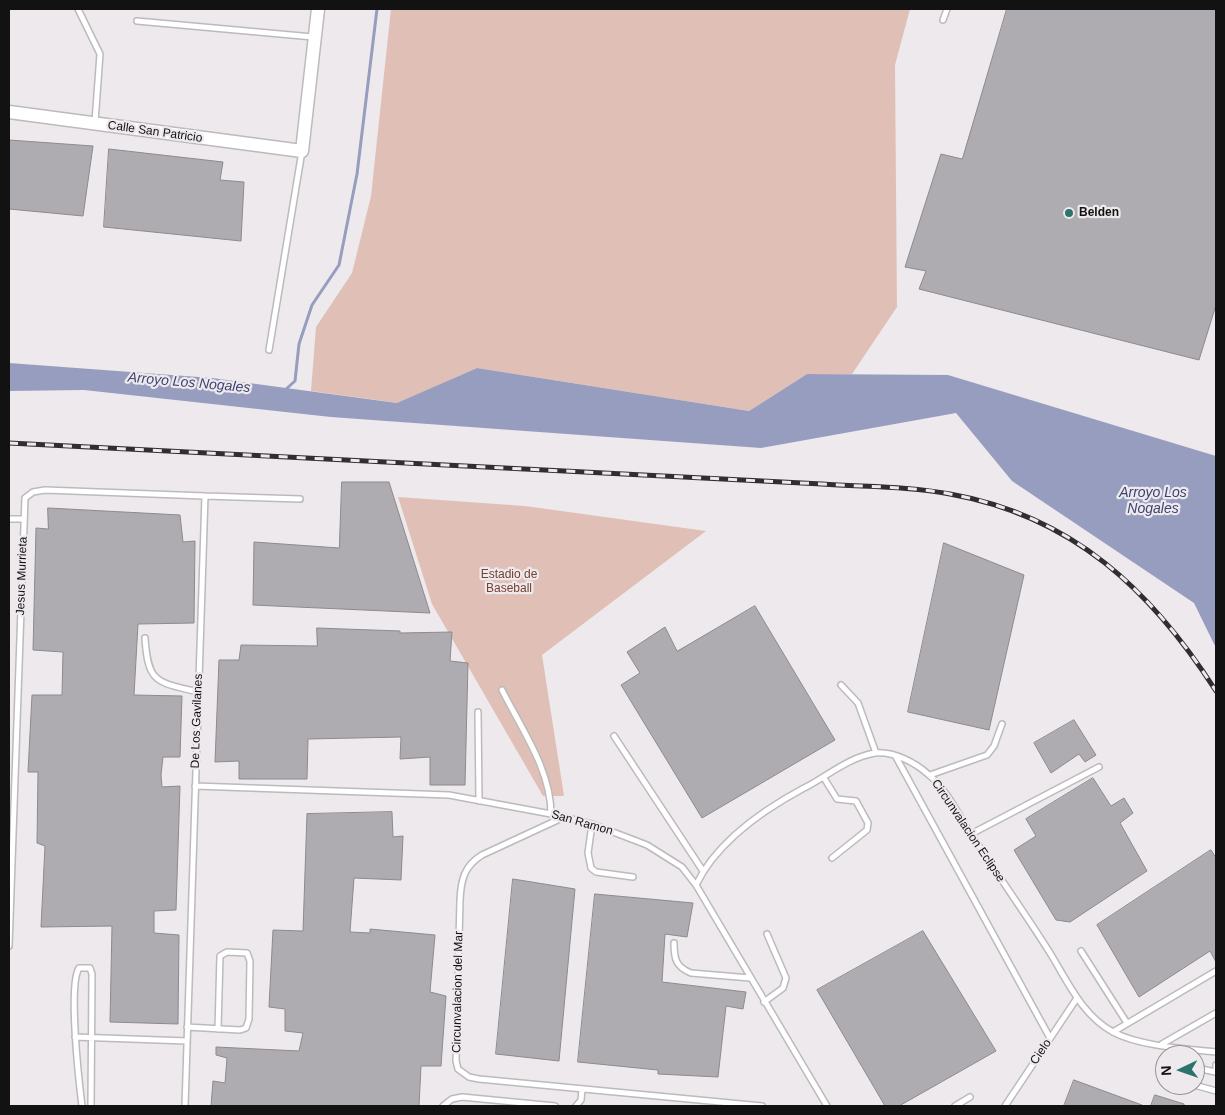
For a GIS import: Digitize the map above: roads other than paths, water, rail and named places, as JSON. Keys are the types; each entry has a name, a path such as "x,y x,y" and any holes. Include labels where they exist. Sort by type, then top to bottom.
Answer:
{"street":[{"path":"302,151 318,9"},
{"name":"Calle San Patricio","path":"9,112 302,151"}],"lane":[{"path":"78,9 100,54 95,123"},
{"path":"944,20 947,9"},
{"path":"137,21 314,37"},
{"path":"269,350 302,151"},
{"name":"Jesus Murrieta","path":"9,946 25,498 33,492 45,490 205,496"},
{"path":"205,496 300,499"},
{"name":"De Los Gavilanes","path":"185,1106 205,496"},
{"path":"9,519 24,519"},
{"path":"145,638 147,664 156,677 168,684 198,692"},
{"path":"696,885 703,871 747,825 782,800 824,778 839,767 876,753 858,703 840,685"},
{"path":"502,690 545,776 551,800 551,814"},
{"path":"478,712 479,801"},
{"path":"930,775 987,755 994,746 1002,724"},
{"path":"614,736 703,871"},
{"name":"Circunvalacion Eclipse","path":"876,753 908,760 930,775 939,785 1050,953 1076,998 1093,1017 1113,1032 1130,1038 1216,1052"},
{"path":"896,757 1050,1038"},
{"path":"971,834 1099,767"},
{"path":"824,778 837,799 856,801 868,823 867,830 832,858"},
{"name":"San Ramon","path":"195,786 449,795 551,814 592,824 624,835 667,856 682,867 696,885 827,1106"},
{"name":"Circunvalacion del Mar","path":"564,817 482,855 472,861 465,871 461,883 460,900 456,1061 458,1069 469,1077 762,1106"},
{"path":"592,824 588,853 591,868 596,872 633,877"},
{"path":"764,1002 786,984 785,972 768,934"},
{"path":"674,943 675,961 682,970 691,974 750,978"},
{"path":"1081,951 1127,1023"},
{"path":"187,1027 240,1030 248,1024 250,961 247,953 227,952 220,956 218,1028"},
{"path":"82,1106 76,1036 76,973 79,968 84,967 90,968 92,974 91,1106"},
{"path":"1113,1032 1216,972"},
{"name":"Cielo","path":"1005,1106 1076,998"},
{"path":"1162,1044 1216,1014"},
{"path":"76,1036 187,1041"},
{"path":"1216,1065 1216,1072"},
{"path":"576,1106 581,1100 582,1089"},
{"path":"443,1106 452,1098 555,1106"},
{"path":"955,1106 970,1098"}],"water":[{"name":"Arroyo Los Nogales","path":"9,363 212,378 397,403 477,368 749,411 807,374 948,375 1216,456 1216,648 1194,603 1012,481 956,413 761,448 331,417 84,390 9,391"}],"waterway":[{"path":"285,390 295,381 299,344 312,305 339,265 357,174 377,9"}],"railway":[{"path":"9,443 886,487 950,494 994,505 1034,520 1071,539 1105,563 1136,590 1164,621 1191,654 1216,691"}],"place":[{"name":"Belden","path":"1069,213"}],"park label":[{"name":"Estadio de Baseball","path":"509,582"}]}
